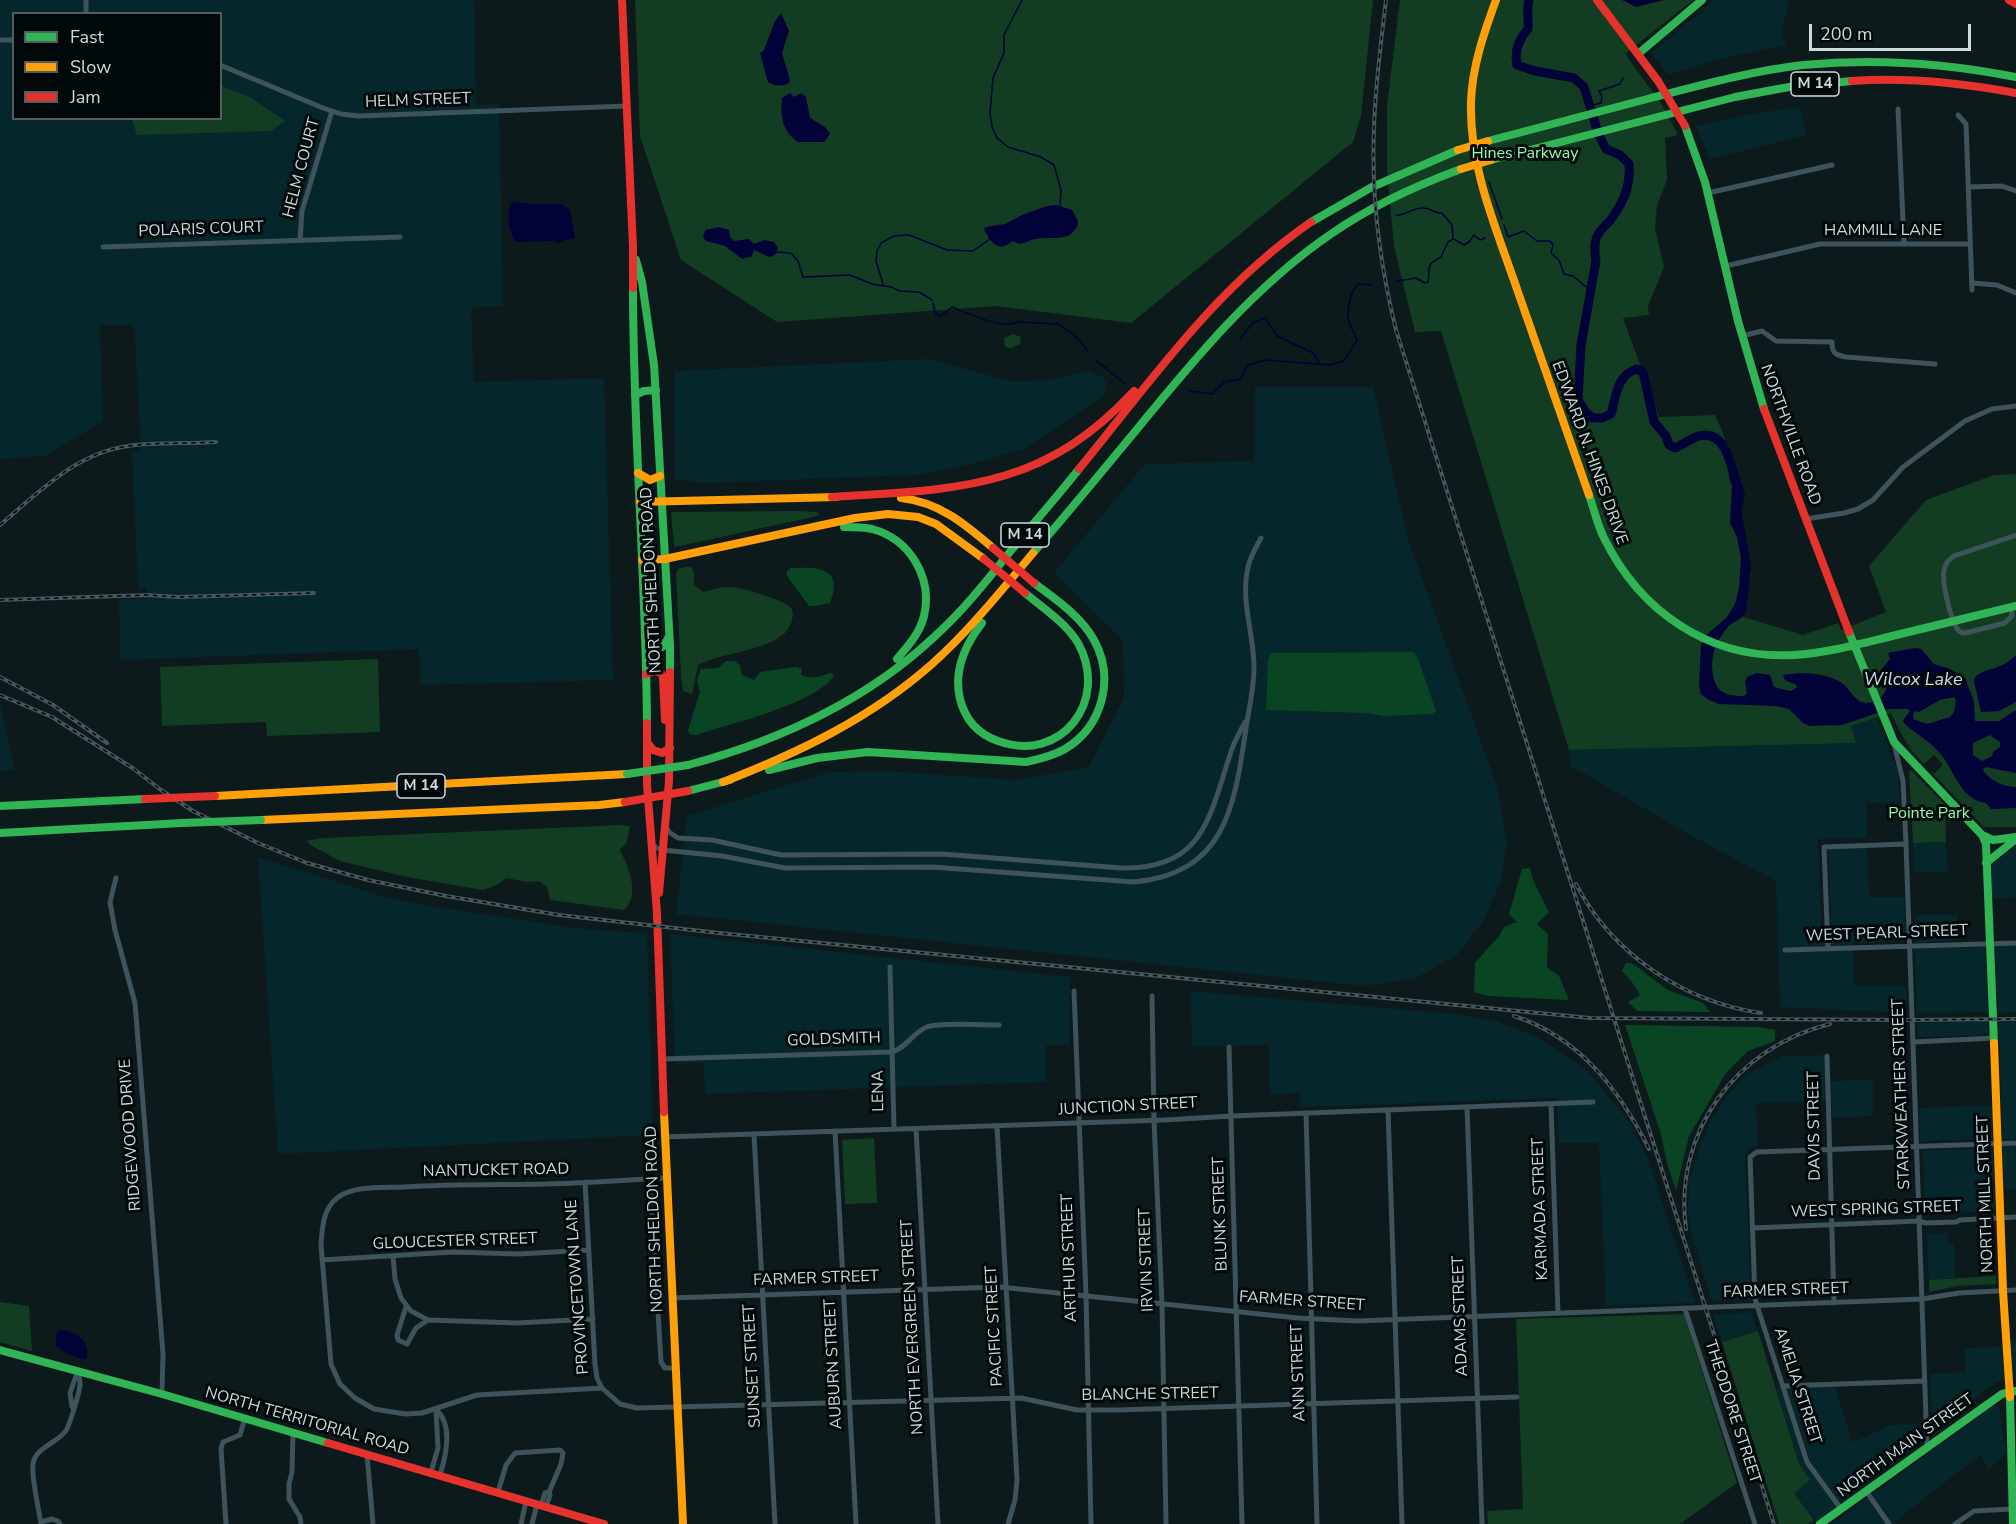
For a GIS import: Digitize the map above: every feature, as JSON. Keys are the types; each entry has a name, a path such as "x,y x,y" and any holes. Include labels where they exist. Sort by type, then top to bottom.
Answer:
{"main road":[{"name":"NORTH SHELDON ROAD","path":"622,0 633,248 635,395 646,633 647,785 657,913 664,1137 683,1524"},
{"name":"EDWARD N. HINES DRIVE","path":"1496,0 1479,46 1470,101 1471,134 1486,203 1580,473 1610,552 1624,574 1645,599 1672,621 1702,638 1745,653 1781,657 1814,655 2013,607"},
{"name":"NORTHVILLE ROAD","path":"1597,0 1658,81 1685,126 1708,193 1742,336 1760,397 1854,646 1894,742 1982,835"},
{"path":"1638,54 1702,0"},
{"path":"2009,0 2016,4"},
{"name":"M 14","path":"0,806 627,774 688,765 768,741 815,720 852,698 921,649 965,606 1216,302 1269,252 1311,222 1381,183 1423,163 1488,141 1762,70 1820,63 1893,60 1978,68 2016,77"},
{"name":"M 14","path":"0,833 599,805 688,791 723,782 760,768 820,740 869,711 917,677 975,622 1212,340 1266,284 1313,246 1362,213 1421,184 1461,169 1748,94 1823,83 1929,80 2016,93"},
{"name":"NORTH SHELDON ROAD","path":"633,248 642,282 654,364 669,631 670,748 666,822 657,913"},
{"path":"832,497 960,488 1003,479 1022,472 1062,452 1097,427 1176,349"},
{"path":"635,395 644,391 656,390"},
{"path":"638,473 650,480 660,476"},
{"path":"640,502 832,497 905,498 926,502 954,516 1070,613 1087,631 1099,651 1103,668 1103,697 1094,720 1078,740 1064,751 1047,758 1026,762 886,752 849,753 817,758 723,782"},
{"path":"642,560 664,559 888,514 910,515 930,520 947,530 984,559 1025,593 1068,630 1078,643 1086,662 1089,683 1087,697 1075,723 1065,733 1046,744 1017,748 990,739 974,726 962,708 957,678 960,662 969,641 1008,591 1032,554"},
{"path":"787,534 849,527 879,530 892,536 906,548 923,573 927,604 924,621 917,636 902,655 852,698"},
{"path":"646,633 650,644 658,649 664,646 669,631"},
{"path":"646,674 654,670 661,673 663,677 665,722 670,732"},
{"path":"647,742 657,752 662,753 670,748"},
{"path":"1982,835 1993,840 2016,838"},
{"path":"1982,835 1986,843 1986,863"},
{"path":"1986,863 2016,838"},
{"name":"NORTH MILL STREET","path":"1986,863 2003,1291 2013,1391 2013,1524"},
{"name":"NORTH TERRITORIAL ROAD","path":"0,1350 162,1394 604,1524"},
{"name":"NORTH MAIN STREET","path":"1820,1524 1987,1404 2013,1391"}],"street":[{"name":"HELM STREET","path":"222,67 332,111 351,116 627,106"},
{"path":"1898,110 1904,244"},
{"name":"HELM COURT","path":"332,111 302,211 300,240 400,237"},
{"path":"1958,115 1966,124 1972,290"},
{"path":"1708,193 1832,165"},
{"path":"1968,187 1996,186 2016,191"},
{"name":"POLARIS COURT","path":"103,247 300,240"},
{"name":"HAMMILL LANE","path":"1726,266 1820,244 1970,244"},
{"path":"1972,283 1997,285 2016,293"},
{"path":"1742,336 1762,331 1776,341 1832,342 1832,351 1840,356 1935,364"},
{"path":"1806,519 1858,509 1877,496 1903,467 1965,420 1984,411 2016,406"},
{"path":"2013,607 2009,622 1962,633 1957,630 1953,621 1944,573 1947,563 1959,554 2016,534"},
{"path":"652,843 663,850 708,854 785,868 932,867 1124,882 1159,879 1184,869 1205,852 1224,825 1238,785 1254,668 1246,602 1246,575 1252,554 1261,538"},
{"path":"666,822 669,832 678,838 712,840 781,855 933,854 1121,868 1143,867 1170,860 1194,842 1211,816 1230,754 1247,717"},
{"name":"STARKWEATHER STREET","path":"1894,742 1903,781 1928,1447"},
{"path":"1223,780 1238,785"},
{"path":"1828,950 1824,847 1906,844"},
{"path":"738,859 741,846"},
{"path":"932,867 933,854"},
{"path":"835,855 835,868"},
{"path":"1024,873 1025,860"},
{"path":"1143,867 1145,881"},
{"name":"RIDGEWOOD DRIVE","path":"116,878 110,902 115,930 135,1003 163,1354 162,1394"},
{"name":"WEST PEARL STREET","path":"1785,950 2016,943"},
{"name":"LENA","path":"890,967 894,1129"},
{"name":"ARTHUR STREET","path":"1074,991 1086,1295 1090,1524"},
{"name":"IRVIN STREET","path":"1152,996 1154,1120 1162,1304 1166,1524"},
{"name":"GOLDSMITH","path":"662,1059 892,1052 898,1050 928,1026 999,1025"},
{"path":"1914,1042 1994,1038"},
{"name":"BLUNK STREET","path":"1229,1047 1242,1524"},
{"name":"DAVIS STREET","path":"1827,1056 1834,1302"},
{"name":"JUNCTION STREET","path":"664,1137 1593,1102"},
{"name":"KARMADA STREET","path":"1551,1104 1558,1313"},
{"name":"ADAMS STREET","path":"1467,1107 1482,1524"},
{"path":"1388,1110 1402,1524"},
{"name":"ANN STREET","path":"1306,1113 1317,1524"},
{"name":"PACIFIC STREET","path":"997,1126 1017,1491 1008,1524"},
{"name":"NORTH EVERGREEN STREET","path":"916,1129 938,1524"},
{"name":"AUBURN STREET","path":"835,1131 856,1524"},
{"name":"SUNSET STREET","path":"754,1134 775,1524"},
{"path":"1828,1150 2016,1143"},
{"name":"AMELIA STREET","path":"1828,1150 1757,1152 1752,1155 1750,1159 1752,1228 1755,1299 1807,1462 1841,1509"},
{"path":"650,1178 661,1362 665,1368 675,1368"},
{"name":"NANTUCKET ROAD","path":"322,1260 324,1221 327,1210 345,1193 368,1189 446,1185 666,1178"},
{"name":"PROVINCETOWN LANE","path":"585,1182 596,1371 602,1389"},
{"name":"WEST SPRING STREET","path":"1752,1228 1919,1221 1926,1223 1956,1222 2016,1217"},
{"name":"GLOUCESTER STREET","path":"322,1260 453,1252 518,1254 589,1250"},
{"path":"393,1256 397,1288 406,1307 428,1320 517,1323 593,1319"},
{"path":"322,1260 331,1364 340,1384 355,1398 374,1408 405,1414 422,1413 477,1395 602,1389"},
{"name":"FARMER STREET","path":"671,1298 1006,1287 1237,1312 1350,1321 1922,1299 1959,1293 2016,1290"},
{"path":"406,1307 397,1335 401,1343 406,1344 416,1328 428,1320"},
{"name":"THEODORE STREET","path":"1685,1309 1755,1524"},
{"path":"60,1524 52,1520 41,1523 32,1465 39,1452 66,1431 78,1396 80,1384 78,1370"},
{"path":"1783,1386 1925,1381"},
{"name":"BLANCHE STREET","path":"602,1389 613,1400 628,1407 1021,1398 1087,1410 1517,1397"},
{"path":"431,1472 438,1448 436,1410"},
{"path":"436,1410 442,1415 447,1439 440,1475"},
{"path":"226,1524 220,1449 223,1442 240,1435 245,1418"},
{"path":"293,1432 289,1499 302,1524"},
{"path":"498,1492 506,1465 515,1453 560,1450 563,1453 561,1464 532,1524"},
{"path":"367,1454 373,1524"},
{"path":"1866,1491 1889,1524"},
{"path":"521,1524 526,1501"},
{"path":"1955,1524 1974,1511 2012,1509"}],"shaded area":[{"path":"0,0 474,0 476,105 499,104 503,306 471,308 474,382 604,378 613,680 421,685 419,649 120,660 119,599 147,598 146,588 138,588 132,452 141,449 134,325 100,326 103,421 45,456 0,459"},
{"path":"1715,0 1789,0 1781,35 1787,45 1720,59 1668,75 1651,53"},
{"path":"1800,107 1806,135 1710,159 1696,126 1752,114"},
{"path":"928,359 1014,382 1054,379 1088,371 1103,377 1107,385 1104,396 1024,449 964,466 916,475 704,483 675,479 674,371"},
{"path":"1255,387 1373,387 1408,539 1498,789 1507,843 1501,881 1482,923 1456,956 1414,979 1364,986 676,914 687,816 830,772 886,771 1017,780 1089,767 1124,698 1123,640 1054,573 1145,464 1254,461"},
{"path":"0,703 15,770 0,771"},
{"path":"1877,718 1898,773 1900,803 1866,803 1867,838 1818,839 1822,943 1832,943 1828,849 1867,847 1869,897 1904,897 1906,941 1853,943 1854,986 1906,986 1906,1013 1780,1007 1776,881 1692,836 1571,766 1569,750 1855,743 1851,726"},
{"path":"1946,842 1948,872 1914,873 1913,843"},
{"path":"2016,844 2016,897 1992,899 1992,864"},
{"path":"258,857 385,897 423,905 583,929 647,933 653,1135 278,1154"},
{"path":"1957,914 1958,940 1916,943 1915,915"},
{"path":"670,934 1070,977 1070,1045 1046,1045 1046,1082 705,1094 704,1063 675,1064"},
{"path":"1995,946 2016,946 2016,1012 1998,1013"},
{"path":"1985,947 1988,1012 1917,1013 1915,949"},
{"path":"1190,991 1455,1014 1496,1021 1537,1037 1586,1069 1631,1124 1648,1158 1695,1303 1606,1305 1599,1143 1559,1143 1557,1098 1301,1107 1299,1093 1270,1095 1269,1045 1192,1047"},
{"path":"1987,1021 1987,1032 1983,1035 1918,1037 1918,1023"},
{"path":"1999,1022 2016,1022 2016,1139 2002,1139"},
{"path":"1829,1055 1830,1081 1873,1080 1873,1116 1832,1118 1831,1101 1756,1103 1758,1146 1749,1148 1745,1155 1751,1300 1712,1301 1693,1239 1688,1214 1689,1180 1708,1124 1738,1082 1756,1069 1783,1056"},
{"path":"1992,1105 1993,1139 1920,1141 1919,1108"},
{"path":"2001,1146 2016,1146 2016,1189 2003,1189"},
{"path":"1993,1148 1995,1211 1925,1214 1923,1151"},
{"path":"1948,1233 1948,1244 1954,1244 1955,1278 1929,1280 1927,1234"},
{"path":"1750,1312 1758,1331 1722,1342 1713,1315"},
{"path":"2016,1340 2016,1377 1995,1383 1935,1428 1932,1425 1930,1374 1966,1372 1965,1348 1994,1347"},
{"path":"1835,1387 1852,1442 1889,1425 1922,1424 1922,1441 1817,1521 1794,1493 1810,1480 1799,1464 1776,1388"},
{"path":"1993,1406 1999,1406 2006,1453 1989,1469 1980,1455 1894,1522 1895,1524 1832,1524"}],"green space":[{"path":"635,0 1373,0 1361,116 1353,142 1131,323 996,306 777,322 681,260 640,136"},
{"name":"Hines Parkway","path":"1400,0 1693,0 1625,54 1662,105 1678,135 1665,138 1667,180 1657,205 1655,228 1664,267 1648,306 1649,315 1623,318 1659,417 1715,415 1724,436 1751,574 1740,616 1803,635 1838,623 1841,630 1886,612 1869,566 1926,500 1994,475 2016,474 2016,827 1984,827 1933,774 1943,765 1934,755 1924,764 1913,752 1891,713 1851,726 1856,743 1569,750 1441,331 1415,332 1394,246 1387,170 1387,105"},
{"path":"222,86 248,96 285,121 271,131 137,135 132,120 222,120"},
{"path":"1013,334 1021,337 1020,344 1011,348 1005,347 1004,338"},
{"path":"798,511 819,514 675,547 674,545 671,513 673,512"},
{"path":"691,567 694,572 694,585 703,592 726,587 743,589 780,601 791,608 793,614 787,631 776,639 698,665 692,694 683,691 681,676 676,574 678,569"},
{"path":"791,568 819,569 831,576 834,582 830,603 809,606 787,576 787,571"},
{"path":"1414,652 1436,711 1432,714 1384,716 1368,713 1266,710 1268,660 1271,653"},
{"path":"378,659 380,732 267,736 266,722 162,726 160,667"},
{"path":"726,661 734,661 740,665 742,675 754,680 760,672 796,667 802,669 801,675 809,677 831,673 834,676 824,686 791,704 696,735 689,734 688,730 700,692 697,680 701,669 718,668"},
{"name":"Pointe Park","path":"1911,770 1953,813 1945,816 1946,842 1913,843 1909,772"},
{"path":"630,826 627,842 620,850 629,872 632,888 632,896 624,910 550,900 547,887 539,881 527,882 506,878 499,884 483,890 407,877 340,861 306,841 323,838"},
{"path":"1530,868 1533,880 1549,912 1537,924 1548,934 1547,967 1559,976 1569,1000 1488,996 1474,992 1475,963 1504,927 1517,922 1509,914 1522,869"},
{"path":"1626,963 1633,964 1668,990 1703,1003 1710,1012 1637,1011 1628,1002 1640,995 1622,971"},
{"path":"1625,1025 1757,1027 1775,1030 1775,1041 1748,1051 1726,1073 1689,1136 1676,1191 1661,1134"},
{"path":"874,1138 877,1203 845,1204 842,1140"},
{"path":"1996,1276 1996,1284 1957,1286 1929,1292 1929,1280"},
{"path":"0,1302 29,1306 32,1351 0,1342"},
{"path":"1684,1314 1737,1483 1680,1524 1488,1524 1487,1511 1523,1509 1516,1319"},
{"path":"1758,1331 1799,1464 1810,1480 1794,1493 1814,1520 1808,1524 1779,1524 1722,1342"}],"water":[{"path":"1622,0 1664,0 1636,7"},
{"path":"781,13 789,31 782,53 790,80 789,83 778,86 768,82 760,53 764,50 775,21"},
{"path":"790,93 794,97 801,93 806,97 810,118 825,127 830,134 824,142 798,142 788,133 783,123 781,105 782,98"},
{"path":"512,202 562,204 570,211 575,238 559,243 552,241 516,242 509,223"},
{"path":"1056,205 1072,210 1078,221 1073,232 1064,237 1035,239 1020,244 1012,241 1007,245 999,246 992,242 984,229 1005,224 1047,206"},
{"path":"719,227 729,230 730,237 734,241 749,239 754,244 764,240 774,242 778,248 775,255 769,257 754,250 752,256 742,259 725,246 706,241 703,237 705,230"},
{"name":"Wilcox Lake","path":"1732,468 1738,473 1745,495 1741,510 1751,566 1746,612 1728,627 1719,639 1714,652 1712,666 1718,688 1729,695 1744,696 1747,693 1745,682 1747,677 1757,673 1770,675 1774,687 1790,691 1797,685 1785,680 1783,675 1813,674 1835,679 1859,701 1866,703 1877,700 1884,694 1886,685 1881,670 1890,659 1888,653 1921,649 1934,664 1950,669 1965,678 1974,701 1975,721 1999,721 2016,710 2016,773 1986,767 1983,769 1994,781 2016,787 2016,808 1991,809 1986,803 1969,796 1937,750 1904,723 1903,720 1910,711 1908,709 1889,709 1842,725 1810,726 1803,723 1789,709 1776,706 1719,704 1701,694 1699,685 1701,645 1704,637 1727,617 1735,604 1739,588 1741,558 1737,537 1730,523 1732,486 1729,478","holes":["1954,697 1956,700 1954,712 1950,717 1927,724 1913,719 1914,711 1919,712 1940,700","1990,735 2000,742 2000,747 1993,752 1992,756 1982,761 1973,755 1973,743"]},
{"name":"Wilcox Lake","path":"2016,655 2016,702 1999,711 1981,712 1975,677 2005,664"},
{"path":"60,1330 71,1332 81,1338 87,1347 86,1359 70,1355 56,1346 56,1334"}],"waterway":[{"path":"1022,0 1004,35 1004,53 993,78 990,113 992,127 997,138 1008,147 1041,157 1054,165 1061,190 1060,205"},
{"path":"1529,0 1528,29 1518,46 1517,65 1535,71 1574,78 1584,87 1598,133 1606,149 1620,155 1629,164 1628,186 1623,199 1611,220 1599,232 1596,240 1596,261 1581,345 1578,400 1592,418 1602,418 1611,414 1618,387 1625,376 1637,369 1643,372 1654,422 1666,436 1669,445 1675,448 1696,437 1705,435 1713,437 1724,447 1735,479"},
{"path":"1590,106 1601,103 1602,97 1599,91 1620,84 1623,78"},
{"path":"1489,182 1502,219"},
{"path":"1396,215 1420,208 1442,213 1452,225 1453,239 1448,242 1441,257 1430,265 1428,282 1425,283 1416,278 1397,281"},
{"path":"1504,225 1508,237 1524,231 1537,241 1550,241 1553,245 1551,253 1559,260 1564,274 1573,276 1591,291"},
{"path":"883,284 876,261 877,251 881,243 894,236 909,235 947,250 973,251 990,239"},
{"path":"1454,239 1464,245 1474,235 1480,240 1485,238"},
{"path":"775,252 791,253 798,261 803,277 850,275 872,284 900,291 919,292 932,300"},
{"path":"1190,391 1212,394 1224,382 1241,379 1247,365 1266,360 1330,365 1344,361 1357,340 1348,317 1350,299 1358,284 1371,285"},
{"path":"933,303 938,316 952,307 985,320 1003,324 1017,322 1058,324 1074,335 1088,351"},
{"path":"1240,339 1253,323 1265,318 1277,336 1313,353 1319,362"},
{"path":"1097,361 1124,383"}],"railway":[{"path":"1386,0 1378,64 1373,154 1375,205 1381,256 1396,330 1774,1524"},
{"path":"0,525 59,476 91,457 109,450 150,444 216,442"},
{"path":"0,600 314,593"},
{"path":"0,677 53,705 107,743"},
{"path":"0,695 52,717 134,769 193,811 258,843 307,863 368,880 559,915 719,933 1590,1018 2016,1019"},
{"path":"1576,884 1591,909 1609,932 1653,971 1705,998 1761,1013"},
{"path":"1514,1016 1558,1037 1595,1068 1624,1106 1649,1149"},
{"path":"1686,1229 1685,1193 1690,1159 1701,1128 1718,1099 1740,1073 1766,1052 1796,1035 1830,1024"}],"traffic: fast":[{"path":"1638,54 1702,0"},
{"path":"1488,141 1707,83 1803,65 1857,62 1910,63 1963,68 2016,77"},
{"path":"1491,160 1735,97 1789,87 1852,81"},
{"path":"1685,126 1705,182 1738,321 1764,409"},
{"path":"1311,222 1372,187 1458,150"},
{"path":"1033,553 1201,353 1275,277 1331,234 1362,214 1410,190 1461,169"},
{"path":"636,260 642,282 654,365 670,672"},
{"path":"633,288 647,723"},
{"path":"635,395 644,391 656,390"},
{"path":"688,765 755,744 787,731 849,700 906,661 963,608 1079,469"},
{"path":"1589,495 1604,538 1619,564 1637,588 1681,626 1706,639 1734,649 1763,654 1794,655 1819,652 2016,606"},
{"path":"844,527 869,528 886,534 908,551 922,574 926,602 924,616 917,634 897,659"},
{"path":"769,770 817,758 868,752 1026,762 1065,749 1089,728 1096,714 1102,700 1104,670 1089,631 1067,608 1034,583"},
{"path":"982,623 970,640 962,658 958,678 960,699 973,725 991,738 1021,746 1042,744 1059,735 1074,722 1083,706 1088,686 1086,665 1073,636 1054,616 1025,593"},
{"path":"1849,632 1894,742 1982,835 1986,844 1994,1043"},
{"path":"647,637 651,646 658,649 664,646 668,638"},
{"path":"627,774 688,765"},
{"path":"688,791 730,780"},
{"path":"0,806 145,799"},
{"path":"182,823 261,820"},
{"path":"0,833 182,823"},
{"path":"1982,835 1993,840 2016,837"},
{"path":"1986,863 2016,839"},
{"path":"0,1350 162,1394 328,1443"},
{"path":"1820,1524 2002,1394 2016,1391"},
{"path":"2010,1397 2013,1524"}],"traffic: slow":[{"path":"1496,0 1476,63 1472,89 1472,127 1479,175 1493,222 1589,495"},
{"path":"1458,150 1488,141"},
{"path":"1461,169 1491,160"},
{"path":"638,473 650,480 660,476"},
{"path":"640,502 837,497"},
{"path":"901,498 915,500 939,509 962,523 993,548"},
{"path":"642,560 665,559 855,518 888,514 918,517 936,524 984,559"},
{"path":"723,782 779,759 833,732 909,683 959,638 1033,553"},
{"path":"215,796 627,774"},
{"path":"261,820 625,802"},
{"path":"1994,1043 2003,1291 2010,1397"},
{"path":"664,1112 683,1524"}],"traffic: jam":[{"path":"622,0 633,288"},
{"path":"1597,0 1658,81"},
{"path":"2009,0 2016,4"},
{"path":"1658,81 1685,126"},
{"path":"1852,81 1934,82 2016,93"},
{"path":"1079,469 1159,369 1215,306 1276,248 1311,222"},
{"path":"832,497 958,486 996,478 1031,466 1066,448 1100,424 1134,391"},
{"path":"1764,409 1849,632"},
{"path":"993,548 1034,583"},
{"path":"984,559 1025,593"},
{"path":"646,674 654,671 661,673 663,677 665,720"},
{"path":"659,893 669,781 670,672"},
{"path":"647,723 647,785 657,913 664,1112"},
{"path":"647,742 653,750 662,753 670,748"},
{"path":"625,802 688,791"},
{"path":"145,799 215,796"},
{"path":"328,1443 604,1524"}]}
